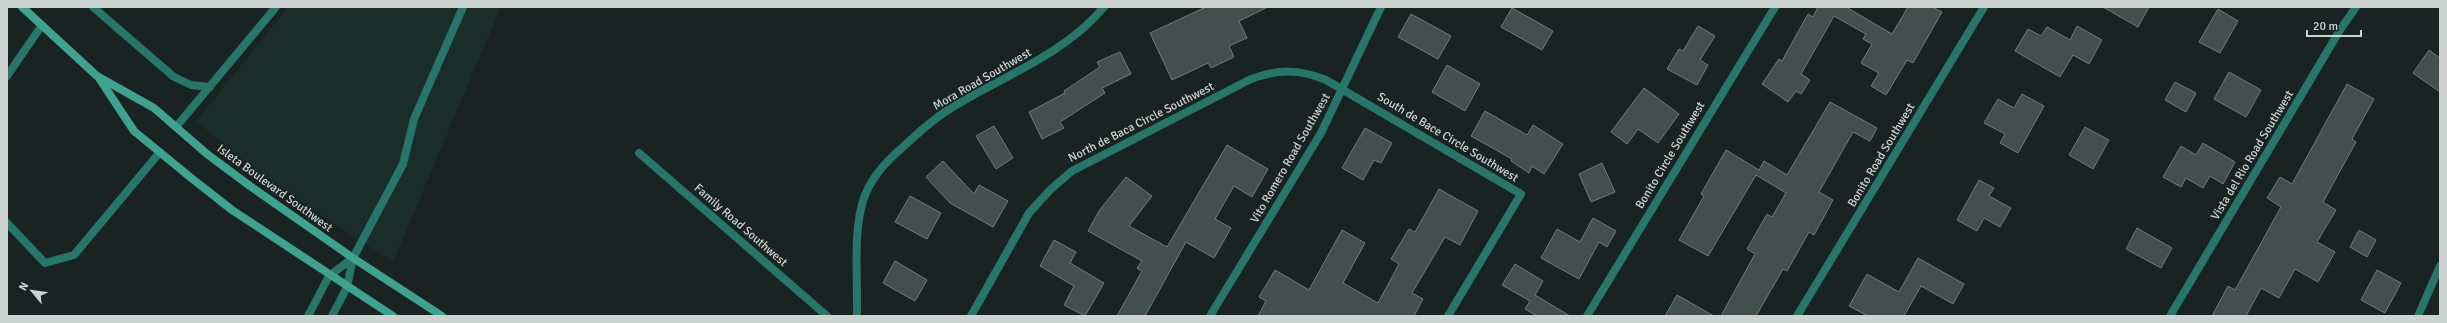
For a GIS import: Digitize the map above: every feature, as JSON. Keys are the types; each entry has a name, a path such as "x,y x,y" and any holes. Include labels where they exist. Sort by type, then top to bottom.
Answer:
{"main road":[{"name":"Isleta Boulevard Southwest","path":"22,7 97,76 134,131 232,210 329,276 393,316"},
{"name":"Isleta Boulevard Southwest","path":"97,76 154,108 250,186 352,258 442,316"}],"street":[{"path":"93,7 174,77 191,85 210,87"},
{"path":"176,127 276,7"},
{"path":"332,316 348,287 352,258 403,164 414,119 463,7"},
{"name":"Mora Road Southwest","path":"857,316 858,226 865,196 884,164 928,125 948,110 1057,50 1092,21 1104,7"},
{"name":"Vito Romero Road Southwest","path":"1210,316 1321,133 1381,7"},
{"name":"Bonito Circle Southwest","path":"1587,316 1775,7"},
{"name":"Bonito Road Southwest","path":"1798,316 1984,7"},
{"name":"Vista del Rio Road Southwest","path":"2170,316 2340,30 2356,7"},
{"path":"7,76 42,25"},
{"name":"North de Baca Circle Southwest","path":"971,316 1029,214 1051,189 1072,171 1251,79 1269,73 1283,70 1311,74 1343,89"},
{"name":"South de Bace Circle Southwest","path":"1343,89 1521,194 1448,316"},
{"path":"7,223 45,263 74,255 160,152"},
{"name":"Family Road Southwest","path":"639,153 827,316"},
{"path":"308,316 329,276 352,258"},
{"path":"2418,316 2440,266"}],"shaded area":[{"path":"288,7 501,7 393,262 266,179 196,121"}],"building":[{"path":"1206,7 1268,7 1239,21 1247,38 1229,46 1234,57 1211,68 1208,63 1172,80 1150,33"},
{"path":"1818,7 1846,7 1892,34 1908,7 1932,7 1942,12 1913,63 1907,60 1886,95 1871,86 1879,73 1861,63 1872,44 1863,39 1866,34 1834,16 1801,74 1810,80 1801,94 1796,91 1788,102 1762,84 1779,59 1782,61 1808,14 1813,17"},
{"path":"2103,7 2149,7 2138,27"},
{"path":"1512,8 1553,31 1542,50 1501,27"},
{"path":"2218,9 2238,21 2220,53 2199,42"},
{"path":"1411,14 1451,36 1438,59 1398,37"},
{"path":"1698,26 1715,36 1700,60 1708,65 1697,85 1667,69 1679,49 1683,51"},
{"path":"2077,26 2102,40 2089,64 2073,55 2060,77 2015,51 2028,29 2041,36 2047,27 2070,40"},
{"path":"2429,50 2440,58 2440,92 2413,73"},
{"path":"1120,52 1131,74 1102,88 1105,93 1060,122 1064,128 1042,139 1029,112 1065,93 1064,91 1100,67 1097,62"},
{"path":"1447,65 1480,84 1465,111 1432,92"},
{"path":"2229,72 2261,90 2246,117 2214,99"},
{"path":"2175,82 2196,93 2186,112 2165,100"},
{"path":"2347,84 2374,99 2352,139 2356,142 2323,202 2336,210 2317,242 2335,252 2318,282 2295,269 2279,298 2261,288 2246,316 2212,316 2228,286 2235,290 2281,207 2267,198 2280,177 2292,184"},
{"path":"1644,88 1679,114 1658,143 1638,129 1627,144 1611,132"},
{"path":"2022,94 2044,106 2018,153 2000,143 2005,134 1984,123 1998,99 2014,108"},
{"path":"1830,102 1877,128 1870,141 1853,132 1819,192 1833,200 1814,235 1809,232 1787,271 1783,269 1756,316 1721,316 1755,254 1747,249 1767,214 1772,217 1786,193 1756,175 1708,256 1679,240 1704,196 1701,194 1726,150 1759,170 1764,161 1787,175"},
{"path":"1485,111 1527,135 1533,125 1563,144 1544,174 1532,166 1529,173 1511,161 1512,159 1471,136"},
{"path":"994,126 1013,158 996,169 976,136"},
{"path":"2085,127 2109,140 2093,169 2069,155"},
{"path":"1365,128 1392,143 1381,163 1374,160 1363,180 1342,168"},
{"path":"2203,143 2235,162 2223,184 2210,176 2203,188 2186,178 2181,187 2163,177 2181,146 2196,155"},
{"path":"1227,145 1268,169 1252,197 1234,186 1215,219 1231,228 1214,258 1186,242 1145,316 1117,316 1142,271 1137,268 1142,261 1088,231 1099,211 1126,177 1152,196 1129,226 1167,247"},
{"path":"943,161 974,194 979,185 1008,201 993,227 950,203 926,177"},
{"path":"1602,163 1615,192 1591,202 1579,174"},
{"path":"1979,180 1994,188 1989,196 2011,208 2000,227 1984,218 1977,231 1957,220"},
{"path":"1439,189 1478,211 1460,245 1445,237 1412,293 1423,299 1414,316 1258,316 1266,301 1259,297 1275,270 1309,290 1342,230 1365,243 1343,283 1378,303 1399,264 1391,259 1409,229 1415,232"},
{"path":"910,196 941,213 927,239 895,222"},
{"path":"1593,218 1616,231 1607,247 1599,242 1579,279 1541,258 1557,229 1580,242"},
{"path":"2137,228 2172,248 2161,268 2126,249"},
{"path":"2359,230 2376,240 2367,257 2350,247"},
{"path":"1054,240 1076,252 1070,263 1104,283 1085,316 1064,305 1074,286 1040,266"},
{"path":"1918,258 1964,284 1953,304 1921,286 1904,316 1868,316 1849,306 1867,274 1899,292"},
{"path":"895,261 927,280 915,301 883,283"},
{"path":"1515,264 1543,281 1535,295 1570,316 1537,316 1525,309 1530,301 1502,285"},
{"path":"2377,270 2401,283 2385,313 2361,300"},
{"path":"1677,295 1714,316 1665,316"}]}
